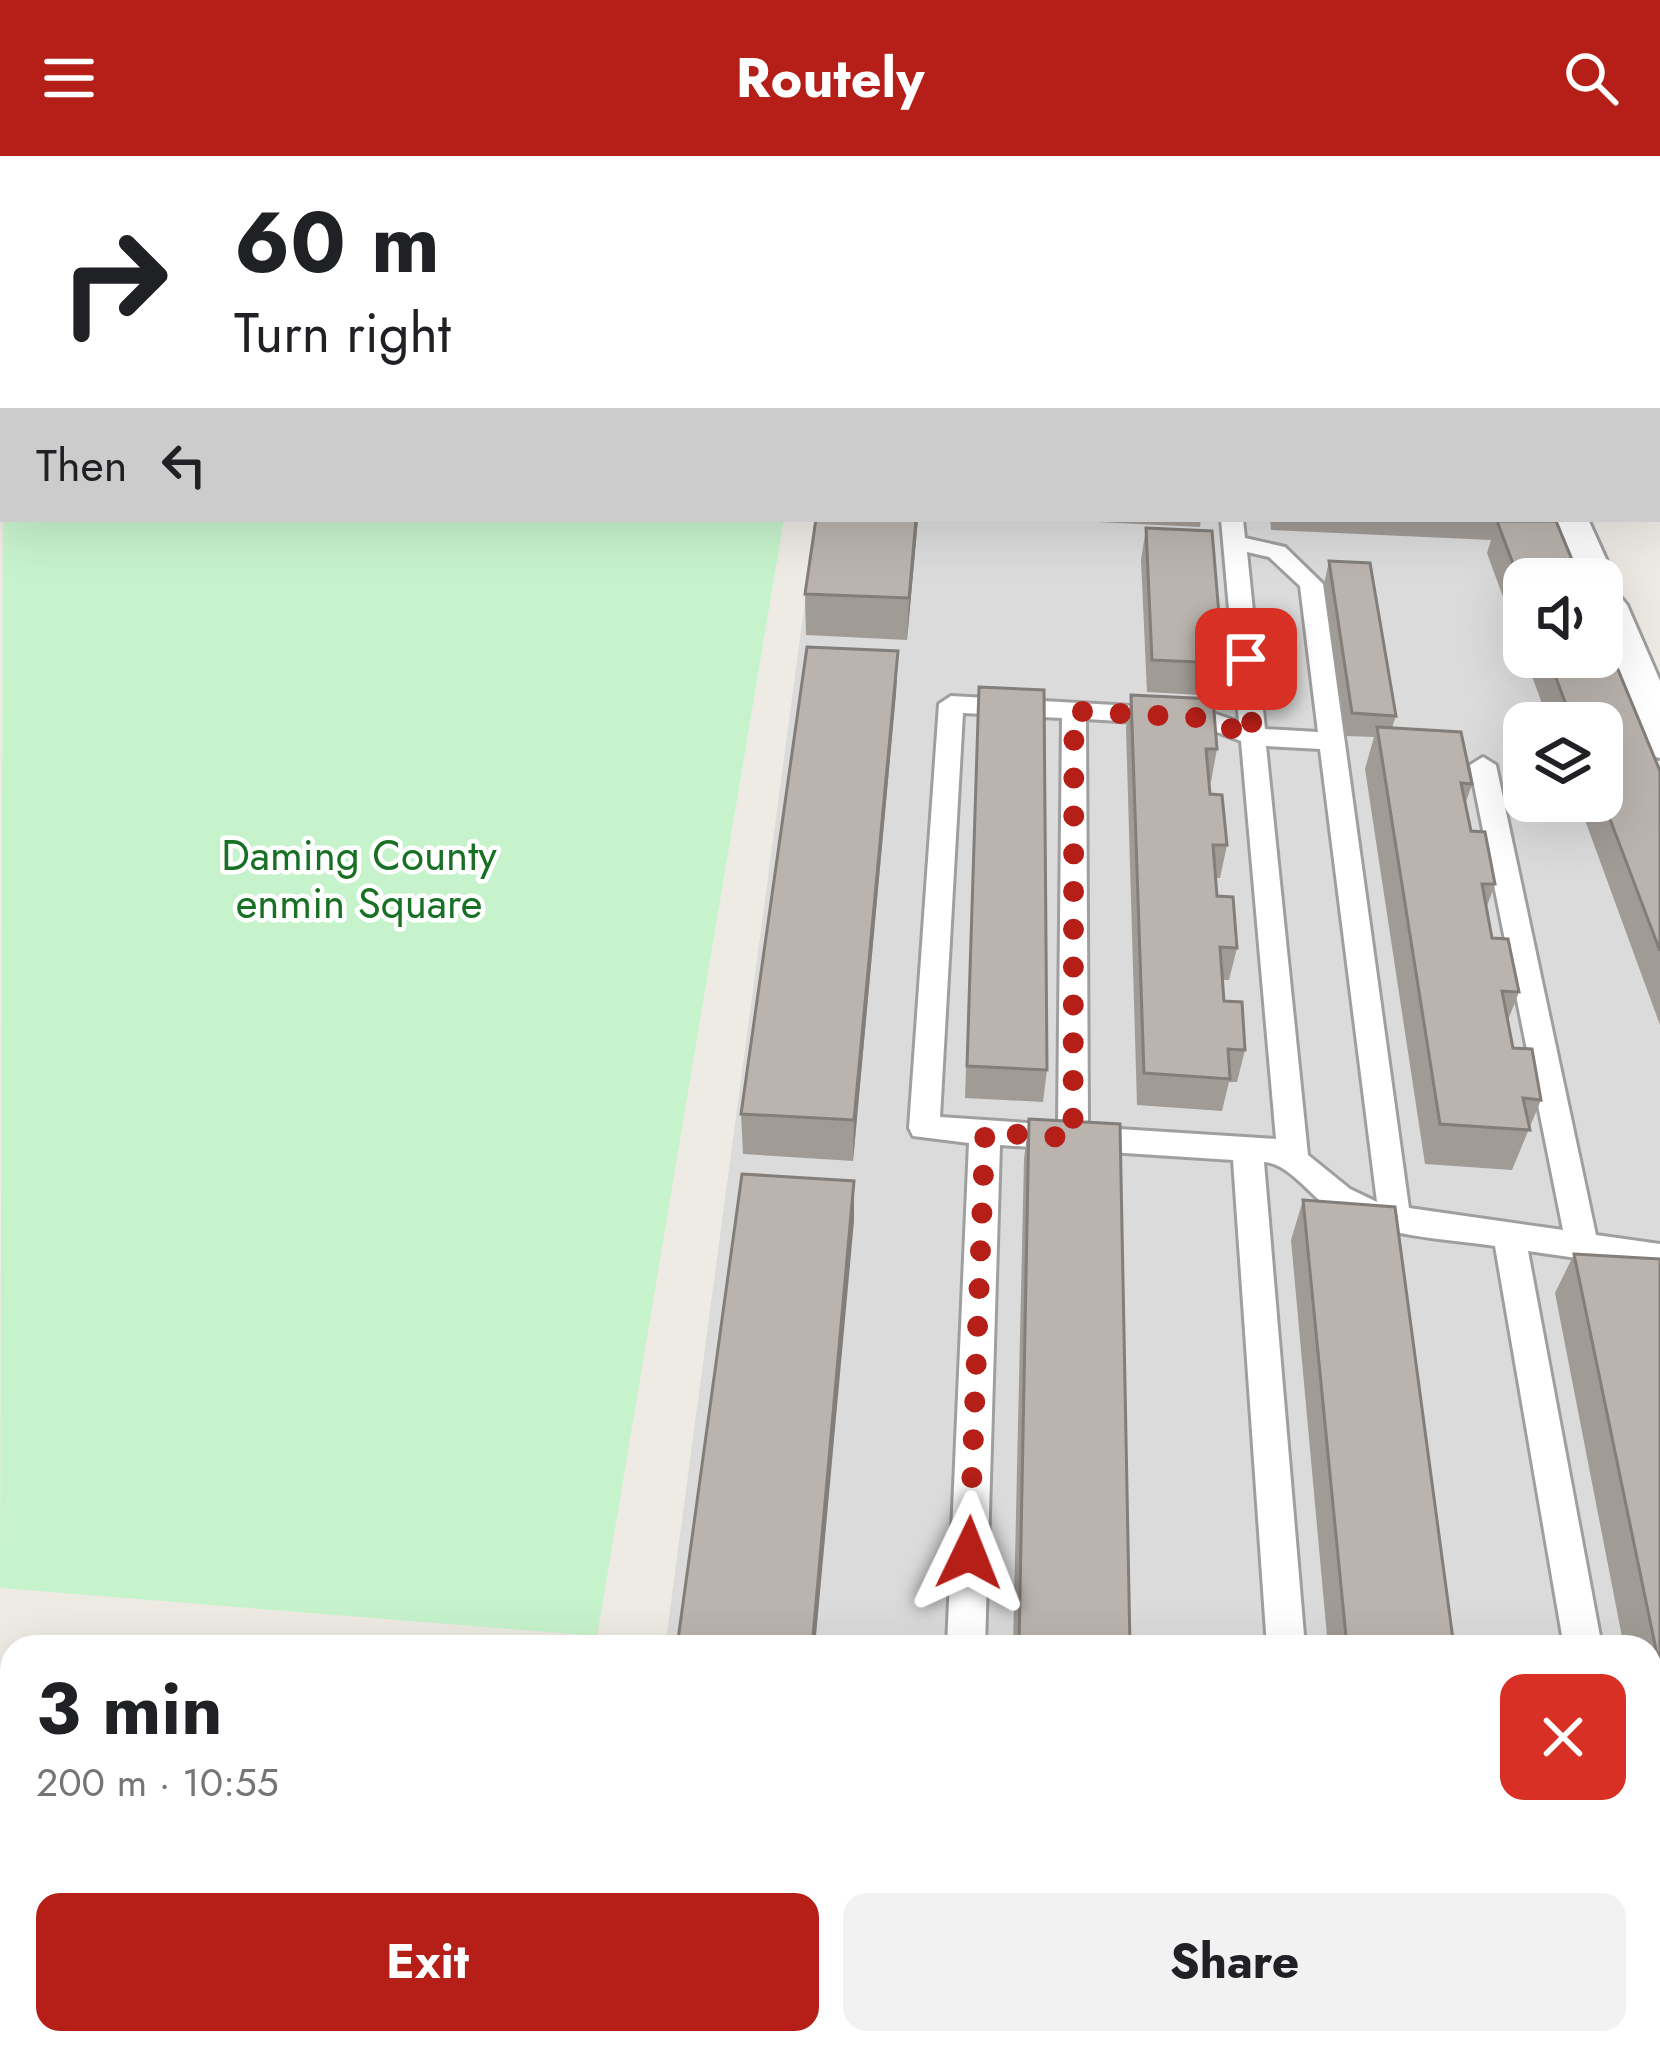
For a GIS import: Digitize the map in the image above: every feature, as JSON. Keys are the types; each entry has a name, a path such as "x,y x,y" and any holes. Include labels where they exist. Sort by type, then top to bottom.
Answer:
{"street":[{"path":"1566,522 1582,558"},
{"path":"1623,654 1660,741"}],"lane":[{"path":"1233,530 1293,1160 1339,1198 1395,1218 1660,1257"},
{"path":"1233,530 1277,552 1311,584 1395,1218"},
{"path":"1292,1152 924,1128 951,704 1204,718 1253,737 1332,742"},
{"path":"1073,1138 1074,711"},
{"path":"1483,765 1582,1245"},
{"path":"965,1635 985,1132"},
{"path":"1248,1149 1285,1635"},
{"path":"1509,1235 1581,1635"}],"shaded area":[{"path":"816,522 1542,522 1557,558 1503,558 1503,678 1607,678 1616,702 1503,702 1503,822 1623,822 1623,718 1660,809 1660,1635 667,1635"}],"green space":[{"name":"Daming County enmin Square","path":"3,522 783,522 597,1635 0,1588"}],"building":[{"path":"816,522 916,522 909,598 805,594"},
{"path":"1497,522 1556,522 1571,558 1511,558"},
{"path":"1146,528 1212,531 1223,663 1152,660"},
{"path":"1329,561 1370,563 1396,716 1352,713"},
{"path":"807,647 898,651 854,1120 741,1114"},
{"path":"1556,678 1621,678 1660,771 1660,951 1611,822 1623,822 1623,702 1565,702"},
{"path":"979,687 1044,690 1047,1070 967,1066"},
{"path":"1131,695 1213,699 1217,749 1206,749 1210,794 1222,795 1227,845 1213,845 1217,896 1233,897 1237,948 1220,947 1224,1001 1242,1002 1245,1050 1228,1049 1230,1079 1144,1073"},
{"path":"1377,727 1461,732 1472,784 1461,783 1471,831 1485,832 1495,884 1482,884 1492,938 1508,939 1519,992 1502,991 1513,1048 1532,1049 1541,1100 1523,1098 1530,1130 1440,1124"},
{"path":"1029,1119 1120,1124 1130,1635 1019,1635"},
{"path":"742,1174 854,1181 813,1635 679,1635"},
{"path":"1303,1200 1395,1207 1452,1635 1346,1635"},
{"path":"1574,1254 1660,1259 1660,1635 1653,1635"}],"route":[{"path":"969,1553 985,1132 1073,1138 1074,711 1204,718 1253,737 1246,659"}]}
